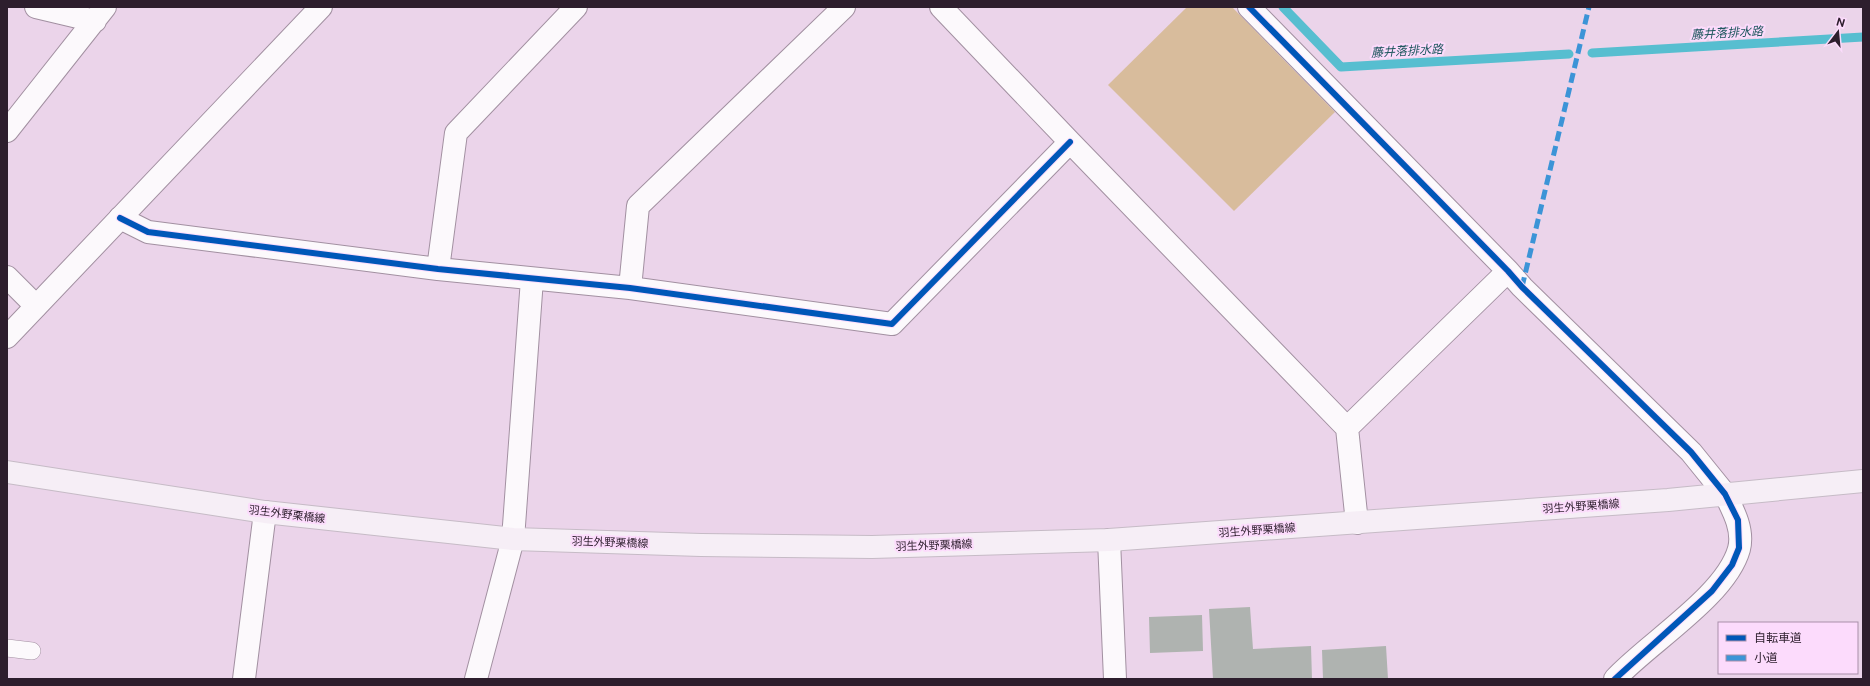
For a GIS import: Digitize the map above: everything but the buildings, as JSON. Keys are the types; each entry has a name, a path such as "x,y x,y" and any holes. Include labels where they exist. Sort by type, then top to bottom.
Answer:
{"main road":[{"name":"羽生外野栗橋線","path":"7,472 265,512 513,539 701,545 872,547 1109,540 1668,500 1863,481"}],"street":[{"path":"36,7 100,14"},
{"path":"7,337 321,7"},
{"path":"438,269 456,133 576,7"},
{"path":"630,288 638,206 844,7"},
{"path":"941,7 1347,428 1357,523"},
{"path":"1249,7 1508,271 1522,288 1691,452 1725,494 1738,520 1739,548 1732,565 1712,591 1615,679"},
{"path":"7,131 100,14"},
{"path":"120,218 148,232 438,269 630,288 892,324 1070,142"},
{"path":"1347,428 1508,271"},
{"path":"7,277 36,306"},
{"path":"476,679 513,539 532,279"},
{"path":"244,679 265,512"},
{"path":"1109,540 1115,679"}],"lane":[{"path":"7,648 32,651"}],"shaded area":[{"path":"1187,7 1232,7 1335,112 1234,211 1108,85"}],"waterway":[{"name":"藤井落排水路","path":"1283,7 1341,67 1569,54"},
{"name":"藤井落排水路","path":"1592,53 1863,37"}],"marked path":[{"path":"1522,287 1589,7"}],"cycle path":[{"path":"1249,7 1522,287 1691,452 1725,494 1738,520 1739,548 1732,565 1712,591 1615,679"},
{"path":"120,218 148,232 438,269 630,288 892,324 1070,142"}]}
